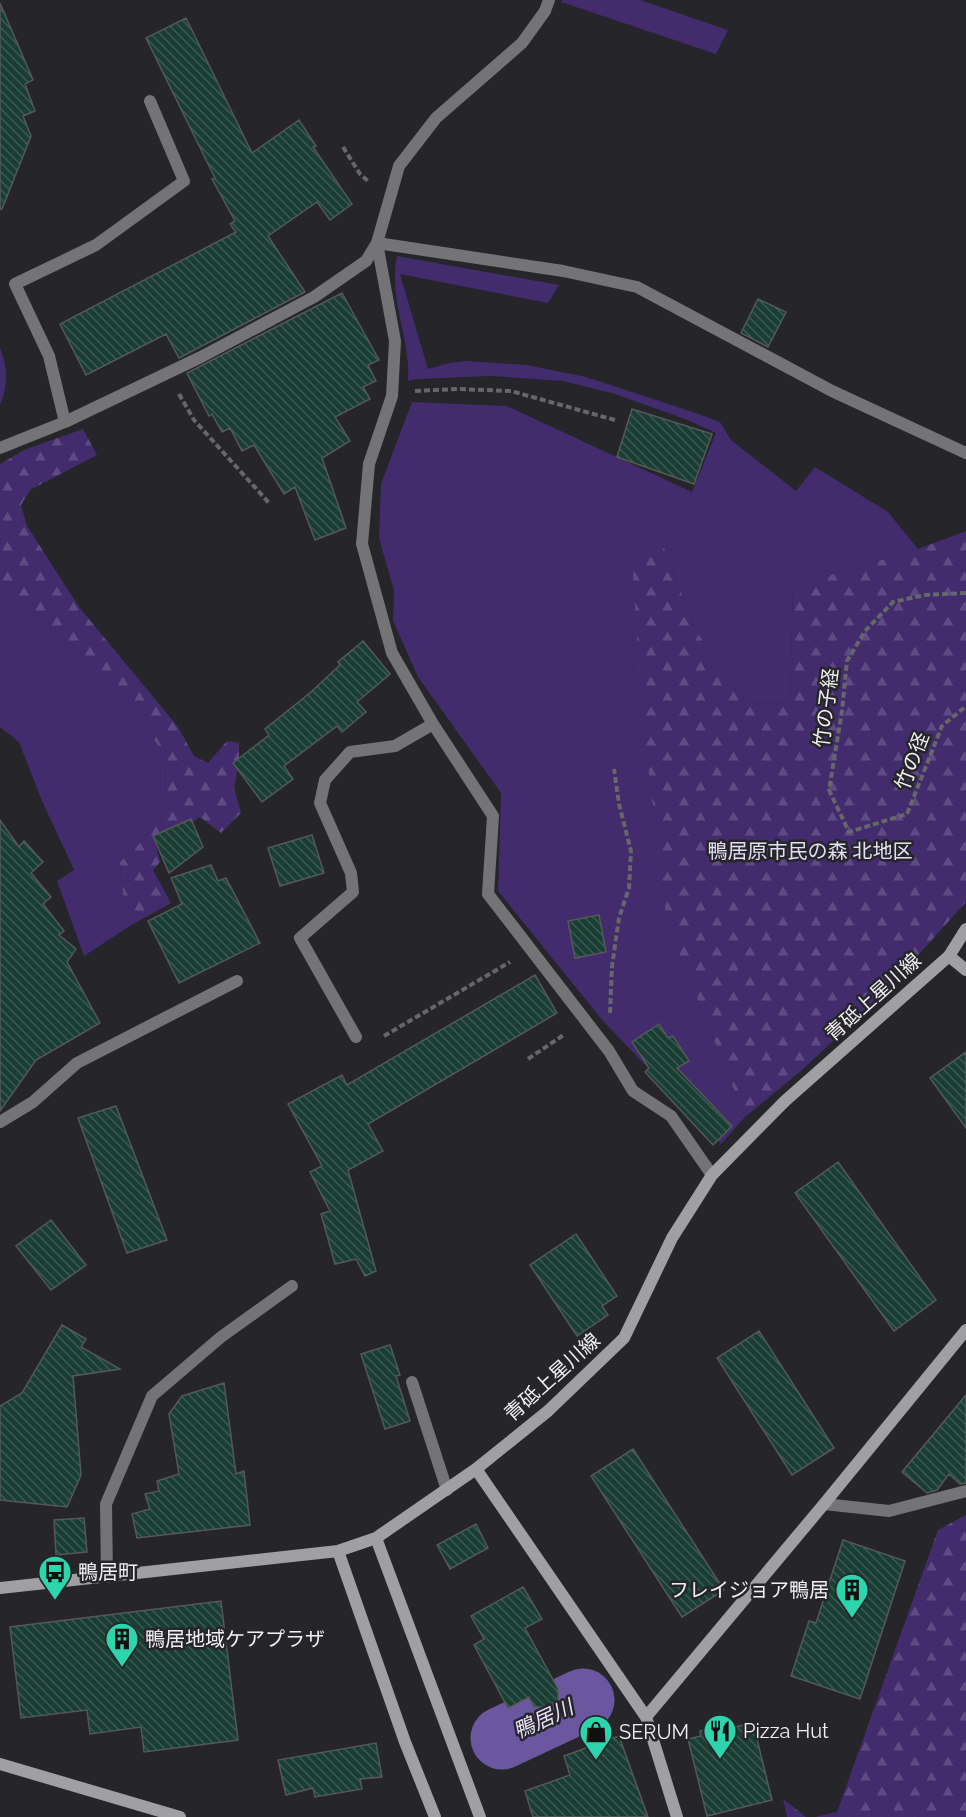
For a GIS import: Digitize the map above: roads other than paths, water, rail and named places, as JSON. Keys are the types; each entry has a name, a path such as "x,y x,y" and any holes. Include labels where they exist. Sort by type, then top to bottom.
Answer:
{"street":[{"path":"0,447 65,422 168,373 315,297 366,261 377,243 399,166 436,118 522,43 545,11 549,0"},
{"path":"65,422 49,356 15,284 96,245 184,181 150,101"},
{"path":"377,243 563,271 637,287 832,391 966,453"},
{"path":"377,243 395,341 392,396 369,464 362,544 392,653 433,724 493,816 488,894 609,1051 633,1091 670,1116 712,1175"},
{"path":"356,1037 300,938 353,892 351,873 320,803 325,780 350,752 395,746 433,724"},
{"name":"青砥上星川線","path":"0,1588 338,1551 376,1538 447,1490 548,1412 624,1338 672,1238 712,1175 785,1101 949,956 966,929"},
{"path":"949,956 966,970"},
{"path":"0,1122 33,1102 77,1063 237,981"},
{"path":"107,1577 106,1504 152,1396 221,1337 292,1286"},
{"path":"646,1717 966,1330"},
{"path":"412,1382 447,1490"},
{"path":"476,1469 646,1717 677,1817"},
{"path":"824,1504 889,1511 966,1491"},
{"path":"376,1538 480,1817"},
{"path":"338,1551 405,1742 435,1817"},
{"path":"0,1764 180,1817"}],"waterway":[{"name":"鴨居川","path":"502,1738 583,1700"}],"place":[{"name":"鴨居町","path":"55,1601"},
{"name":"フレイジョア鴨居","path":"852,1619"},
{"name":"鴨居地域ケアプラザ","path":"122,1668"},
{"name":"Pizza Hut","path":"720,1760"},
{"name":"SERUM","path":"596,1761"}],"park label":[{"name":"鴨居原市民の森 北地区","path":"810,851"}]}
